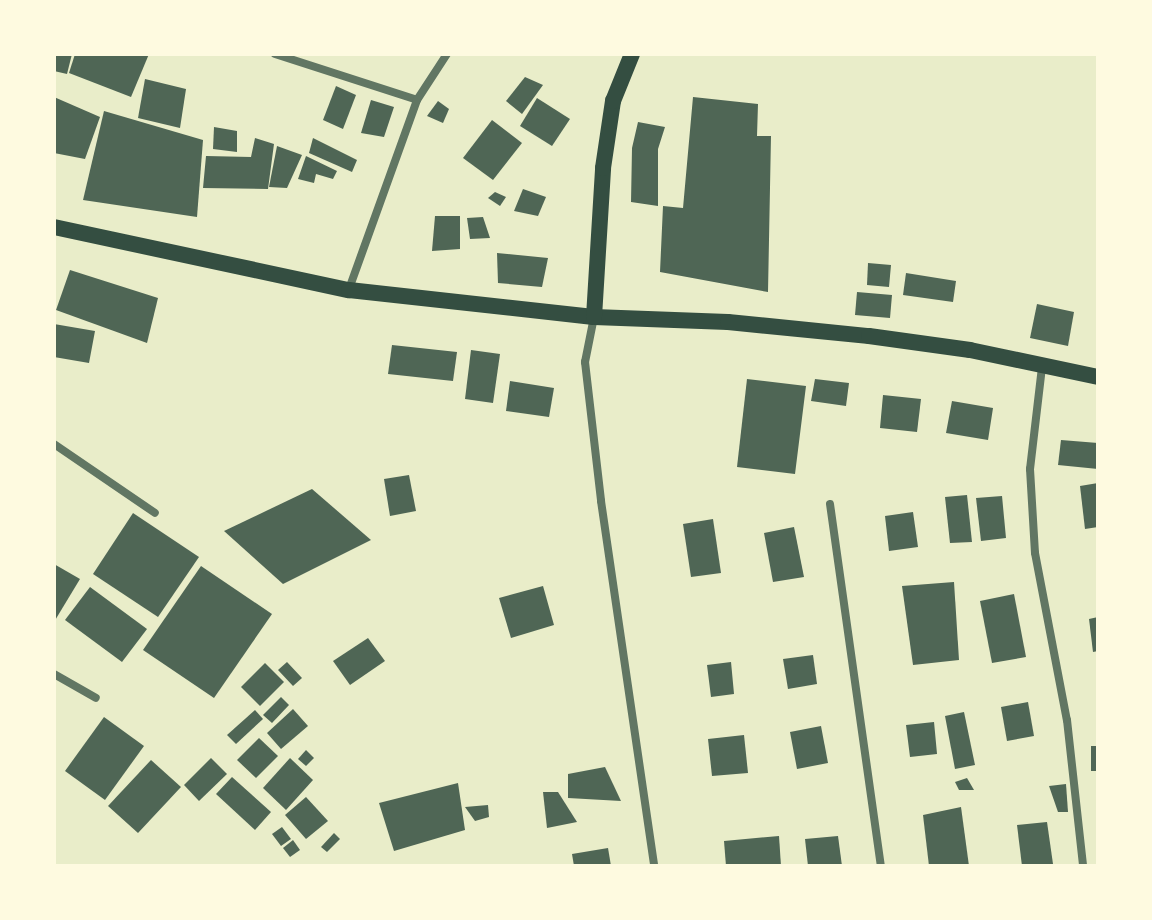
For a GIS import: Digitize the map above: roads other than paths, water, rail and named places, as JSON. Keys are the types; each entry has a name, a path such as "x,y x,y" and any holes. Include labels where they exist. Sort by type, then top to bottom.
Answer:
{"main road":[{"path":"594,317 603,168 613,101 632,54"},
{"path":"54,227 349,290 594,317 728,322 869,336 970,350 1098,377"}],"street":[{"path":"275,54 417,100"},
{"path":"349,290 417,100 447,54"},
{"path":"594,317 585,362 601,501 654,866"},
{"path":"1042,367 1030,469 1035,553 1067,720 1083,866"},
{"path":"54,444 155,513"},
{"path":"830,504 881,866"},
{"path":"54,674 96,698"}]}
